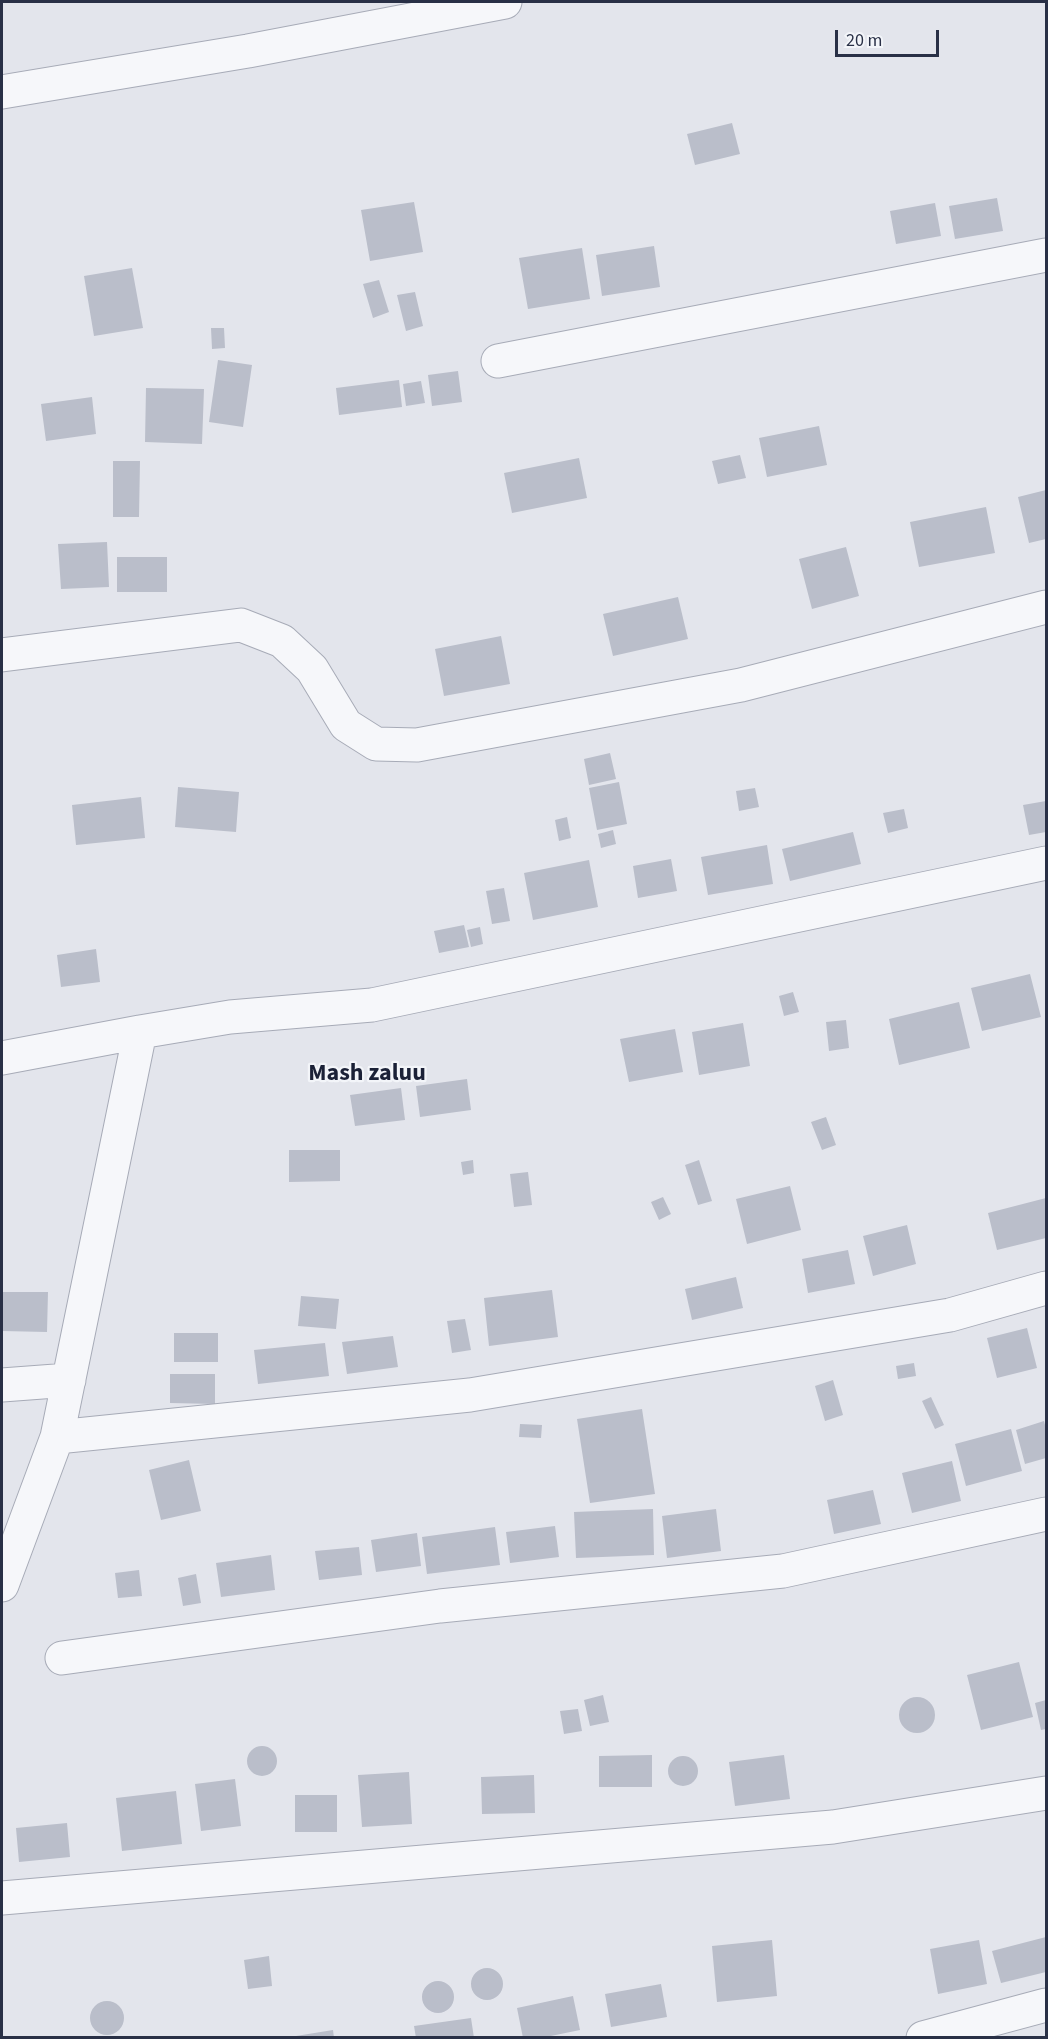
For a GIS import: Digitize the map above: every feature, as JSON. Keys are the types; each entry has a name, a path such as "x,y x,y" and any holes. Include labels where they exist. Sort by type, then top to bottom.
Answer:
{"street":[{"path":"2,92 248,51 505,2"},
{"path":"498,360 1047,255"},
{"path":"2,655 242,625 282,641 312,669 346,726 376,744 417,745 741,685 1047,607"},
{"path":"2,1058 231,1017 372,1005 1047,863"},
{"path":"2,1585 57,1437 140,1032"},
{"path":"57,1437 470,1395 950,1316 1047,1288"},
{"path":"2,1385 69,1380"},
{"path":"62,1658 440,1606 783,1571 1047,1514"},
{"path":"2,1898 833,1827 1047,1793"},
{"path":"923,2037 1047,2005"}],"building":[{"path":"732,123 740,154 695,165 687,134"},
{"path":"997,198 1003,231 955,239 949,206"},
{"path":"414,202 423,252 370,261 361,210"},
{"path":"935,203 941,236 896,244 890,211"},
{"path":"654,246 660,287 602,296 596,255"},
{"path":"582,248 590,299 528,309 519,258"},
{"path":"132,268 143,328 94,336 84,276"},
{"path":"379,280 389,312 373,318 363,284"},
{"path":"415,292 423,326 406,331 397,295"},
{"path":"211,328 224,328 225,348 212,349"},
{"path":"218,360 252,365 243,427 209,422"},
{"path":"458,371 462,402 432,406 428,375"},
{"path":"399,380 402,407 339,415 336,388"},
{"path":"421,381 425,403 406,406 403,384"},
{"path":"146,388 204,389 202,444 145,442"},
{"path":"92,397 96,434 46,441 41,404"},
{"path":"819,426 827,465 767,477 759,438"},
{"path":"740,455 746,478 718,484 712,461"},
{"path":"579,458 587,498 512,513 504,473"},
{"path":"113,461 140,461 139,517 113,517"},
{"path":"1046,490 1046,539 1029,543 1018,497"},
{"path":"986,507 995,553 919,567 910,522"},
{"path":"107,542 109,587 61,589 58,544"},
{"path":"846,547 859,596 812,609 799,559"},
{"path":"117,557 167,557 167,592 117,592"},
{"path":"678,597 688,639 613,656 603,614"},
{"path":"501,636 510,684 444,696 435,649"},
{"path":"610,753 616,779 589,785 584,759"},
{"path":"619,782 627,824 597,830 589,788"},
{"path":"178,787 239,792 236,832 175,827"},
{"path":"755,788 759,807 739,811 736,791"},
{"path":"141,797 145,838 76,845 72,805"},
{"path":"1046,801 1046,832 1029,835 1023,805"},
{"path":"904,809 908,828 888,833 883,813"},
{"path":"567,817 571,838 559,841 555,820"},
{"path":"613,830 616,844 601,848 598,834"},
{"path":"853,832 861,864 790,881 782,849"},
{"path":"767,845 773,884 708,895 701,857"},
{"path":"671,859 677,891 638,898 633,866"},
{"path":"589,860 598,907 533,920 524,873"},
{"path":"504,888 510,921 492,924 486,891"},
{"path":"464,925 469,947 439,953 434,931"},
{"path":"480,927 483,944 471,947 467,930"},
{"path":"96,949 100,982 61,987 57,955"},
{"path":"1030,974 1041,1017 982,1031 971,988"},
{"path":"793,992 799,1012 784,1016 779,996"},
{"path":"959,1002 970,1048 899,1065 889,1019"},
{"path":"846,1020 849,1048 829,1051 826,1022"},
{"path":"743,1023 750,1066 699,1075 692,1032"},
{"path":"675,1029 683,1072 629,1082 620,1039"},
{"path":"467,1079 471,1110 420,1117 416,1086"},
{"path":"401,1088 405,1120 355,1126 350,1095"},
{"path":"826,1117 836,1145 822,1150 811,1122"},
{"path":"289,1150 340,1150 340,1181 289,1182"},
{"path":"473,1160 474,1173 463,1175 461,1162"},
{"path":"699,1160 712,1201 698,1205 685,1165"},
{"path":"528,1172 532,1205 514,1207 510,1174"},
{"path":"790,1186 801,1230 747,1244 736,1199"},
{"path":"663,1197 671,1214 659,1220 651,1202"},
{"path":"1046,1198 1046,1238 997,1250 988,1213"},
{"path":"907,1225 916,1264 873,1276 863,1236"},
{"path":"848,1250 855,1284 808,1293 802,1259"},
{"path":"736,1277 743,1308 692,1320 685,1289"},
{"path":"552,1290 558,1337 489,1346 484,1298"},
{"path":"2,1292 48,1292 47,1332 2,1331"},
{"path":"301,1296 339,1299 336,1329 298,1326"},
{"path":"465,1319 471,1350 452,1353 447,1321"},
{"path":"1027,1328 1037,1368 997,1378 987,1338"},
{"path":"174,1333 218,1333 218,1362 174,1362"},
{"path":"393,1336 398,1367 347,1374 342,1342"},
{"path":"325,1343 329,1376 258,1384 254,1350"},
{"path":"914,1363 916,1376 898,1379 896,1366"},
{"path":"170,1374 215,1374 215,1404 170,1403"},
{"path":"833,1380 843,1415 825,1421 815,1386"},
{"path":"931,1397 944,1425 935,1429 922,1401"},
{"path":"642,1409 655,1494 590,1503 577,1419"},
{"path":"1044,1421 1046,1458 1025,1464 1016,1430"},
{"path":"520,1424 542,1425 541,1438 519,1437"},
{"path":"1011,1429 1022,1471 966,1486 955,1444"},
{"path":"189,1460 201,1511 161,1520 149,1470"},
{"path":"952,1461 961,1501 912,1513 902,1473"},
{"path":"873,1490 881,1524 834,1534 827,1500"},
{"path":"653,1509 654,1555 576,1558 574,1512"},
{"path":"716,1509 721,1551 667,1558 662,1516"},
{"path":"555,1526 559,1557 510,1563 506,1532"},
{"path":"495,1527 500,1565 427,1574 422,1537"},
{"path":"417,1533 421,1566 376,1572 371,1540"},
{"path":"359,1547 362,1575 319,1580 315,1551"},
{"path":"271,1555 275,1590 221,1597 216,1563"},
{"path":"139,1570 142,1596 118,1598 115,1573"},
{"path":"196,1574 201,1603 183,1606 178,1578"},
{"path":"1019,1662 1033,1717 981,1730 967,1675"},
{"path":"603,1695 609,1722 590,1726 584,1700"},
{"path":"917,1697 930,1702 935,1715 930,1728 917,1733 904,1728 899,1715 904,1702"},
{"path":"1046,1700 1046,1729 1041,1730 1035,1703"},
{"path":"578,1709 582,1731 564,1734 560,1711"},
{"path":"262,1746 273,1750 277,1761 273,1772 262,1776 251,1772 247,1761 251,1750"},
{"path":"652,1755 652,1787 599,1787 599,1756"},
{"path":"784,1755 790,1799 735,1806 729,1762"},
{"path":"683,1756 694,1760 698,1771 694,1782 683,1786 672,1782 668,1771 672,1760"},
{"path":"409,1772 412,1824 362,1827 358,1775"},
{"path":"534,1775 535,1813 482,1814 481,1777"},
{"path":"235,1779 241,1826 201,1831 195,1784"},
{"path":"176,1791 182,1844 122,1851 116,1798"},
{"path":"295,1795 337,1795 337,1832 295,1832"},
{"path":"67,1823 70,1857 19,1862 16,1828"},
{"path":"1046,1937 1046,1972 1001,1983 992,1951"},
{"path":"772,1940 777,1996 717,2002 712,1946"},
{"path":"979,1940 987,1984 938,1994 930,1949"},
{"path":"269,1956 272,1986 248,1989 244,1960"},
{"path":"487,1968 499,1972 503,1984 499,1996 487,2000 475,1996 471,1984 475,1972"},
{"path":"438,1981 450,1985 454,1997 450,2009 438,2013 426,2009 422,1997 426,1985"},
{"path":"661,1984 667,2017 611,2027 605,1994"},
{"path":"573,1996 580,2030 541,2038 523,2038 517,2008"},
{"path":"107,2001 119,2006 124,2018 119,2030 107,2035 95,2030 90,2018 95,2006"},
{"path":"471,2018 474,2038 416,2038 414,2026"},
{"path":"333,2030 334,2038 296,2038 296,2036"}],"district":[{"name":"Mash zaluu","path":"367,1075"}]}
